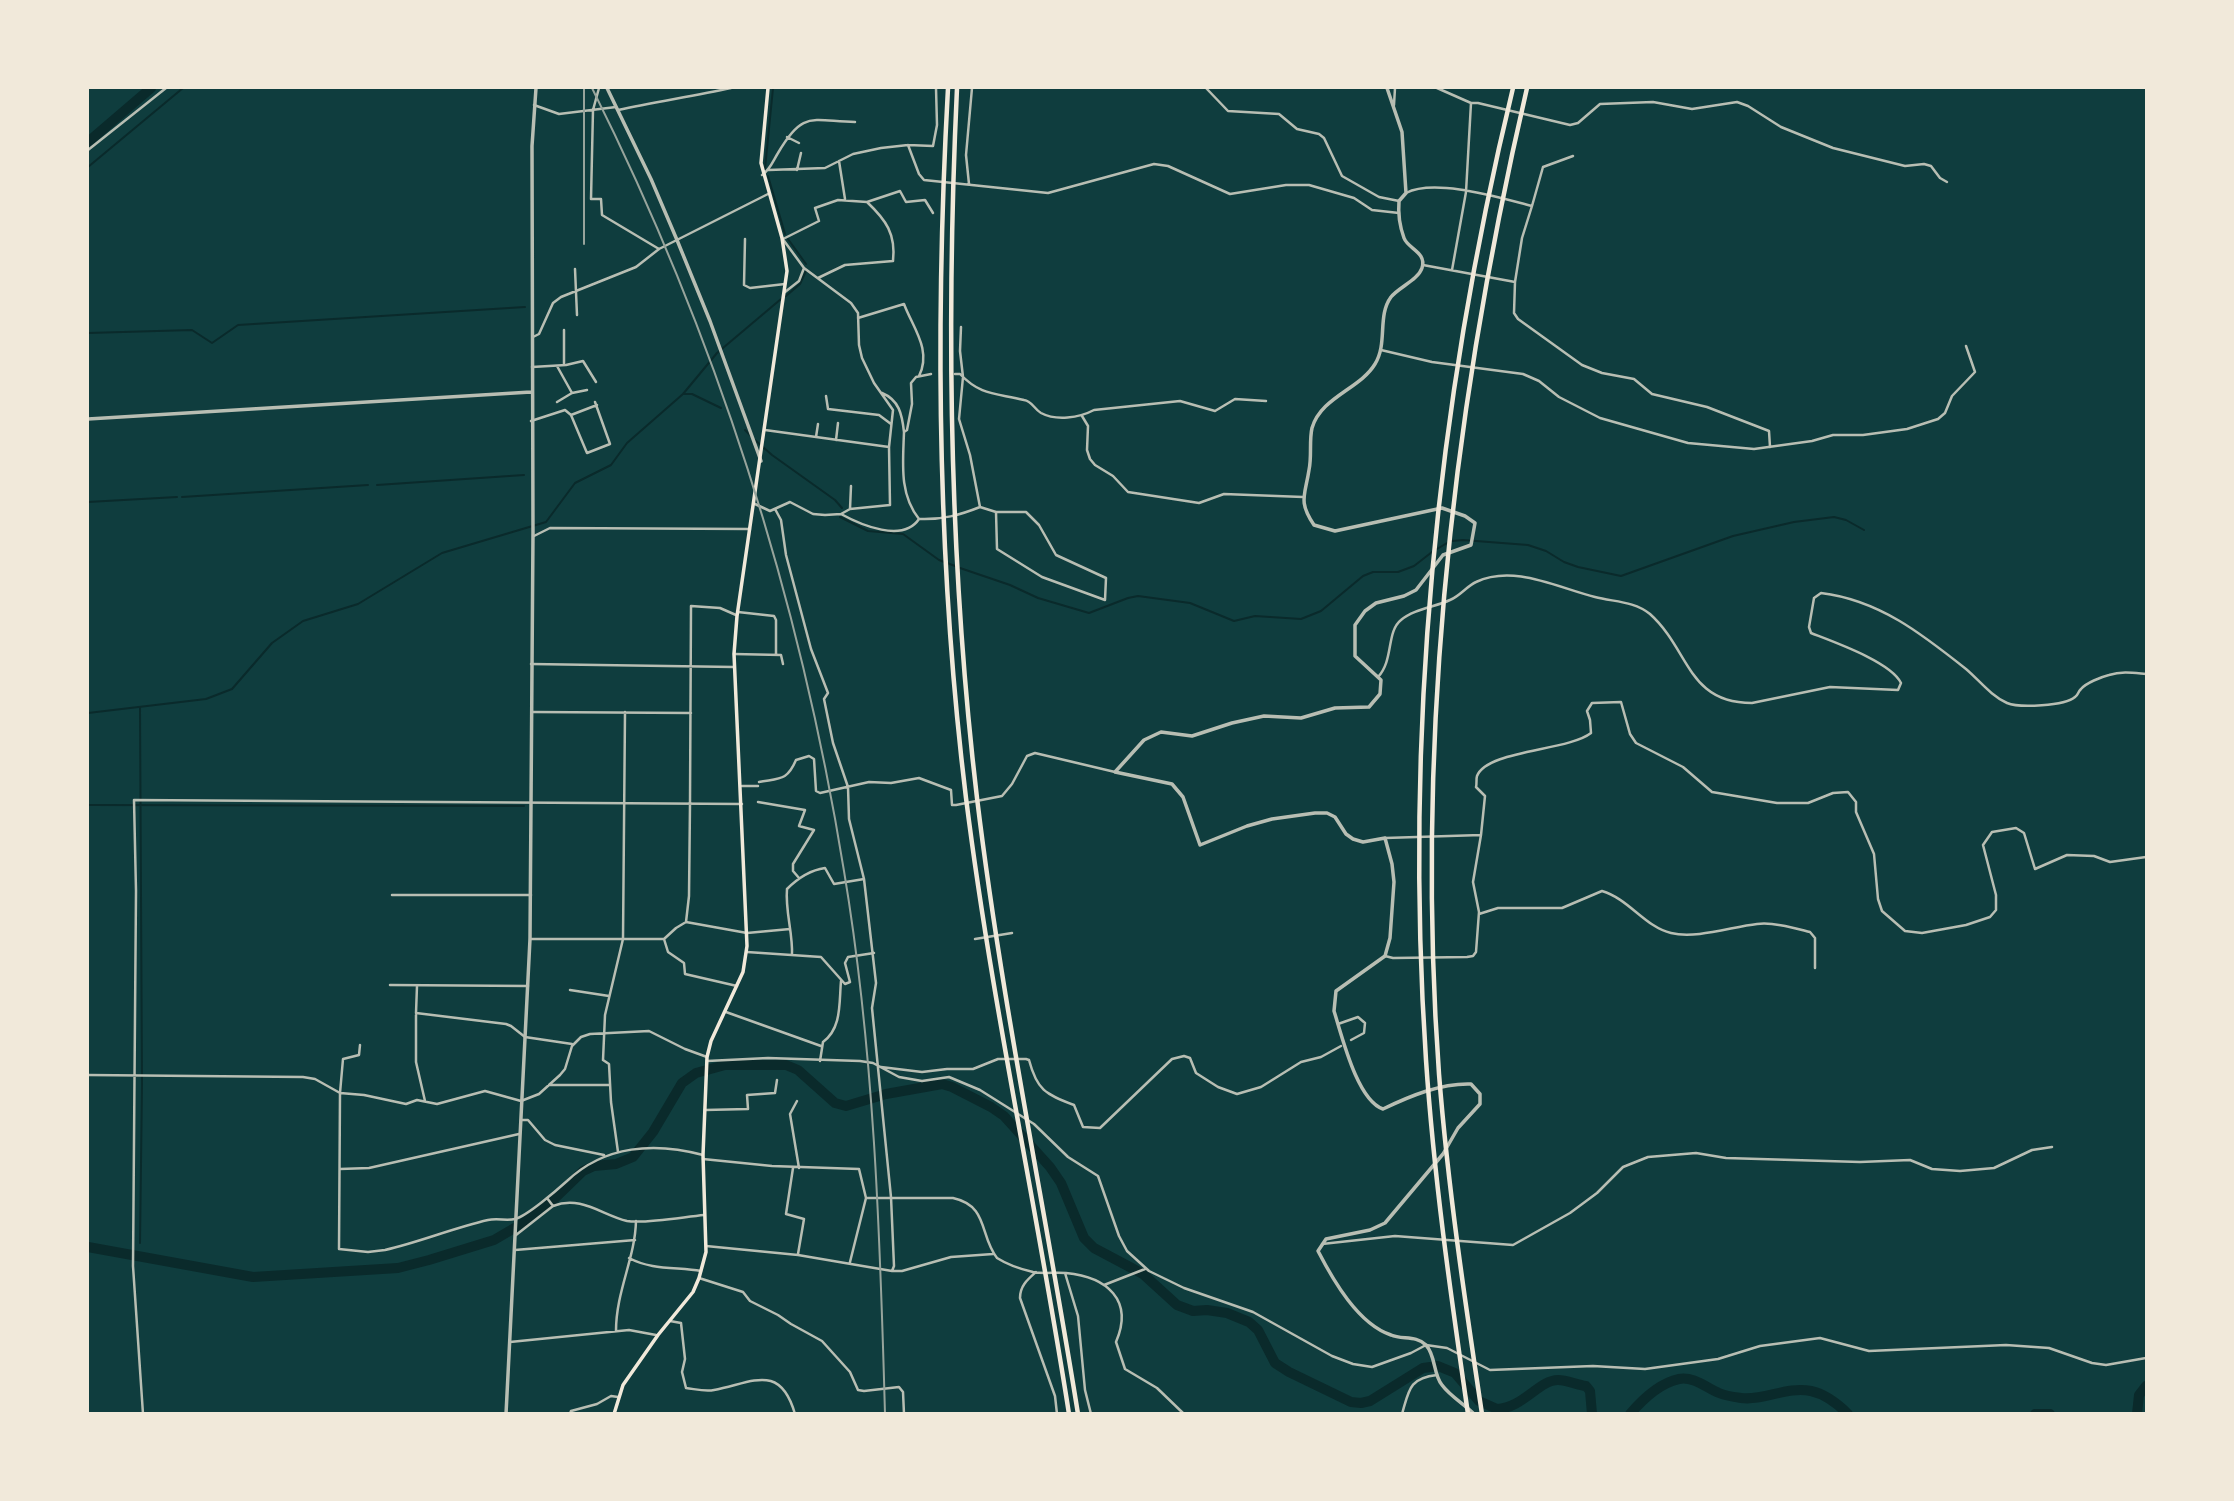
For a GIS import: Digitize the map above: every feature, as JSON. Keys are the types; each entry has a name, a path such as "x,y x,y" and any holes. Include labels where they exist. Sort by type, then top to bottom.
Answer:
{"highway":[{"path":"948,88 939,316 941,460 949,602 966,796 1004,1053 1069,1413"},
{"path":"957,88 950,328 952,458 960,602 976,794 1015,1052 1078,1413"},
{"path":"1468,1413 1436,1180 1428,1079 1419,848 1429,622 1440,498 1471,279 1513,88"},
{"path":"1482,1413 1439,1075 1433,920 1433,819 1442,611 1453,495 1485,285 1527,88"}],"main road":[{"path":"614,1413 623,1385 658,1335 688,1300 699,1278 706,1246 703,1157 706,1059 711,1041 738,986 747,952 742,786 734,654 787,271 782,239 762,175 768,88"}],"street":[{"path":"88,150 166,88"},
{"path":"506,1413 531,895 532,146 536,88"},
{"path":"599,88 593,110 591,200 601,199 603,215 659,249"},
{"path":"607,88 677,240 761,461"},
{"path":"534,105 559,114 618,109 731,88"},
{"path":"769,170 825,168 853,154 908,145 933,146 937,125 936,88"},
{"path":"967,184 966,155 972,88"},
{"path":"1206,88 1228,111 1279,114 1297,129 1319,134 1324,138 1342,176 1379,197 1399,201"},
{"path":"1387,88 1402,132 1406,194"},
{"path":"1394,110 1395,88"},
{"path":"1437,88 1471,103 1570,125 1578,123 1600,104 1653,103 1692,109 1737,102 1780,127 1833,148 1905,166 1931,166 1947,183"},
{"path":"1455,270 1468,192 1471,103"},
{"path":"762,175 769,170 787,137 796,127 820,118 855,122"},
{"path":"787,137 799,143"},
{"path":"908,145 919,174 924,180 935,182 1048,193 1154,164 1168,166 1230,194 1309,185 1354,198 1372,210 1399,213"},
{"path":"797,171 801,153"},
{"path":"1573,156 1543,167 1522,238 1515,282 1514,313 1574,360 1602,373 1634,379 1652,394 1707,407 1763,427 1769,431 1770,447"},
{"path":"839,161 845,200"},
{"path":"1115,772 1144,740 1161,732 1192,736 1264,716 1301,718 1335,708 1369,707 1380,694 1381,680 1355,656 1355,625 1365,611 1376,603 1416,590 1443,555 1471,545 1475,523 1465,516 1442,508 1335,531 1314,525 1305,511 1303,497 1310,471 1312,429 1316,417 1325,407 1375,365 1381,350 1385,309 1392,295 1421,272 1423,265 1419,253 1405,240 1399,201 1412,190 1434,188 1532,205"},
{"path":"841,514 850,509 890,505 889,447 893,410 874,383 862,358 858,318 851,303 804,268 782,239 819,221 815,208 828,202 867,202 900,191 906,202 925,200 933,213"},
{"path":"533,337 539,334 544,326 552,303 576,290 612,279 636,267 659,249 768,194"},
{"path":"818,278 845,265 893,261 894,247 884,218 867,202"},
{"path":"745,239 744,285 750,288 786,284"},
{"path":"1423,265 1515,282"},
{"path":"785,292 799,281 804,268"},
{"path":"576,269 577,315"},
{"path":"858,318 904,304 923,344 923,368 911,383 912,404 907,430 904,432"},
{"path":"961,327 963,377 959,419 970,455 980,507"},
{"path":"564,330 564,366"},
{"path":"1381,350 1432,362 1513,372 1539,381 1559,397 1600,418 1653,434 1711,446 1754,449 1812,441 1833,435 1863,435 1907,429 1938,419 1945,413 1952,396 1975,372 1966,346"},
{"path":"532,367 564,366 583,361 597,382"},
{"path":"557,366 572,393"},
{"path":"919,376 931,374"},
{"path":"955,374 963,377 978,391 1026,400 1041,413 1060,418 1082,416 1094,410 1180,401 1214,411 1235,399 1266,401"},
{"path":"557,402 572,393 587,390"},
{"path":"88,419 531,392"},
{"path":"882,393 902,411 904,492 919,519"},
{"path":"826,396 828,409 879,415 891,424"},
{"path":"531,421 565,410 571,415 587,453 610,444 596,404 571,415"},
{"path":"1082,416 1087,426 1087,450 1090,459 1113,475 1128,492 1199,503 1224,494 1303,497"},
{"path":"816,437 818,424"},
{"path":"835,440 838,424"},
{"path":"765,430 889,447"},
{"path":"850,509 851,486"},
{"path":"755,504 770,511 790,502 813,514 841,514 861,525 898,530 915,526 919,519"},
{"path":"919,519 937,520 961,515 980,507 996,512 1026,512 1038,525 1056,555 1106,578 1105,600 1042,577 997,549 994,522 996,512"},
{"path":"775,509 781,520 786,555 811,649 828,693 824,699 833,743 847,787 849,819 862,880 876,983 872,1008 891,1197 892,1271"},
{"path":"533,534 551,528 750,529"},
{"path":"1378,677 1386,669 1394,629 1401,620 1452,600 1475,582 1505,575 1534,579 1596,597 1620,600 1642,609 1669,634 1704,689 1715,696 1739,703 1839,687 1898,690 1901,683 1891,671 1811,633 1809,627 1814,598 1821,593 1853,600 1894,617 1928,638 1995,696 2008,704 2043,705 2070,700 2076,697 2082,687 2109,675 2123,672 2147,674"},
{"path":"686,922 689,896 691,606 720,608 738,614 774,616 776,655"},
{"path":"734,654 781,655 783,663"},
{"path":"531,664 734,667"},
{"path":"1385,956 1473,956 1476,952 1479,914 1473,882 1485,796 1476,787 1478,775 1486,765 1583,739 1591,733 1591,720 1587,711 1592,703 1621,702 1630,734 1636,743 1683,767 1712,792 1787,803 1808,803 1833,793 1848,792 1856,802 1856,812 1874,854 1878,899 1882,911 1905,930 1922,933 1966,925 1990,917 1996,910 1996,895 1983,845 1992,832 2016,828 2024,833 2035,869 2067,855 2094,856 2110,862 2147,858"},
{"path":"531,712 691,713"},
{"path":"618,1153 609,1064 603,1060 609,996 624,939 625,712"},
{"path":"742,786 786,777 796,760 809,756 814,759 814,785 820,793 869,782 891,783 919,778 951,790 952,805 956,805 1002,796 1012,785 1027,756 1035,753 1172,784 1183,797 1200,845 1272,819 1315,813 1327,813 1335,817 1346,834 1363,842 1396,837 1480,835"},
{"path":"143,1413 133,1266 135,800 742,804"},
{"path":"758,802 805,810 799,826 814,831 793,864 793,871 799,878"},
{"path":"1385,838 1394,882 1390,938 1385,956 1336,991 1334,1011 1358,1080 1375,1106 1383,1109 1410,1097 1451,1085 1471,1084 1480,1094 1481,1100 1458,1129 1443,1154 1385,1223 1370,1230 1326,1239 1318,1251 1333,1281 1374,1326 1391,1336 1447,1348 1490,1370 1593,1366 1645,1369 1718,1359 1760,1346 1820,1338 1868,1351 2006,1345 2049,1348 2106,1365 2147,1358"},
{"path":"792,955 793,938 787,889 799,878 825,868 832,881 837,884 862,880"},
{"path":"1479,914 1498,908 1562,908 1577,904 1602,891 1621,899 1648,921 1672,933 1713,931 1766,923 1810,932 1815,937 1815,968"},
{"path":"392,895 531,895"},
{"path":"530,939 664,939 686,922 747,933 790,929"},
{"path":"975,939 1012,933"},
{"path":"664,939 668,952 684,963 685,974 738,986"},
{"path":"747,952 821,957 845,984 850,982 845,963 848,957 873,953"},
{"path":"820,1061 821,1046 832,1036 838,1021 841,981"},
{"path":"390,985 528,986"},
{"path":"417,986 416,1062 425,1101"},
{"path":"570,990 609,996"},
{"path":"726,1012 821,1046"},
{"path":"416,1013 506,1024 525,1037 574,1044"},
{"path":"1338,1024 1358,1017 1365,1023 1364,1033 1351,1040"},
{"path":"88,1075 303,1077 315,1079 340,1093 406,1104 417,1100 438,1104 485,1091 521,1101 539,1094 565,1069 574,1044 581,1037 590,1034 649,1031 706,1059 860,1061 922,1072 973,1069 998,1059 1026,1059 1029,1060 1034,1080 1040,1088 1052,1097 1074,1105 1083,1127 1091,1129 1100,1128 1172,1059 1184,1056 1191,1058 1196,1073 1218,1087 1237,1094 1261,1087 1301,1062 1321,1057 1341,1046"},
{"path":"359,1045 359,1055 343,1059 340,1093 339,1250 385,1250 491,1219 516,1221 581,1168 605,1156 647,1147 683,1150 703,1157 793,1168 859,1169 866,1198 849,1262"},
{"path":"877,1066 899,1077 922,1081 949,1077 980,1090 1034,1124 1068,1157 1098,1176 1119,1236 1127,1251 1145,1269 1184,1288 1253,1312 1332,1356 1352,1364 1373,1367 1426,1345"},
{"path":"704,1110 748,1109 747,1095 775,1093 776,1080"},
{"path":"549,1085 610,1085"},
{"path":"797,1101 790,1114 799,1168"},
{"path":"521,1119 528,1120 537,1134 555,1145 605,1156"},
{"path":"340,1169 369,1168 519,1134"},
{"path":"1322,1244 1395,1236 1513,1245 1570,1213 1597,1193 1623,1167 1648,1157 1696,1153 1726,1158 1860,1162 1910,1160 1932,1168 1961,1171 1994,1168 2032,1150 2052,1147"},
{"path":"793,1168 786,1214 804,1219 798,1255"},
{"path":"547,1198 553,1206"},
{"path":"866,1198 953,1198 966,1201 977,1210 994,1254 1004,1263 1036,1272 1065,1273 1097,1279 1116,1297 1122,1308 1121,1330 1115,1342 1125,1369 1157,1388 1184,1413"},
{"path":"516,1235 559,1204 587,1204 623,1220 636,1221 705,1215"},
{"path":"616,1332 616,1309 635,1240 636,1221"},
{"path":"515,1250 635,1240"},
{"path":"706,1246 798,1255 892,1271 902,1271 951,1257 994,1254"},
{"path":"629,1258 653,1267 701,1271"},
{"path":"1104,1285 1145,1269"},
{"path":"1036,1272 1024,1283 1020,1298 1055,1396 1058,1413"},
{"path":"1065,1273 1078,1316 1085,1391 1091,1413"},
{"path":"699,1278 743,1292 750,1301 822,1341 850,1372 858,1390 899,1387 903,1392 904,1413"},
{"path":"670,1321 681,1323 685,1359 682,1372 686,1388 705,1391 744,1381 773,1381 784,1388 791,1398 795,1413"},
{"path":"510,1342 629,1330 658,1335"},
{"path":"1426,1345 1441,1385 1474,1413"},
{"path":"1402,1413 1414,1382 1437,1375"},
{"path":"570,1413 611,1396 618,1396"}],"waterway":[{"path":"88,142 151,88"},
{"path":"88,167 183,88"},
{"path":"765,169 773,88"},
{"path":"768,176 785,234"},
{"path":"788,239 806,264"},
{"path":"786,296 800,284 806,271"},
{"path":"88,713 206,699 232,689 272,643 303,621 358,604 442,553 546,522 575,483 611,465 627,443 683,394 717,353 781,299"},
{"path":"88,333 192,330 212,343 238,325 525,307"},
{"path":"684,394 692,394 721,408"},
{"path":"745,430 751,436"},
{"path":"755,440 842,508"},
{"path":"377,485 524,475"},
{"path":"182,497 368,485"},
{"path":"88,502 177,497"},
{"path":"840,517 868,531 903,534 939,560 955,566"},
{"path":"1452,541 1528,545 1578,567 1621,576 1733,536 1794,522 1834,517 1864,530"},
{"path":"1437,549 1447,543"},
{"path":"960,568 1038,598 1089,613 1138,596 1190,603 1234,621 1255,616 1301,619 1321,611 1363,576 1373,572 1398,572 1414,566 1432,552"},
{"path":"140,707 140,1243"},
{"path":"88,805 524,806"},
{"path":"88,1247 253,1277 398,1268 429,1260 494,1240 549,1204 583,1171 594,1166 616,1164 633,1157 653,1132 682,1083 696,1073 725,1065 786,1065 798,1070 835,1103 846,1106 886,1094 942,1084 991,1107 1004,1116 1050,1167 1061,1183 1084,1238 1094,1248 1143,1274 1177,1305 1193,1311 1227,1313 1249,1322 1258,1330 1275,1363 1351,1402 1370,1401 1423,1368 1438,1366 1455,1373 1479,1401 1497,1409 1515,1404 1551,1381 1561,1380 1586,1386 1590,1391 1592,1414"},
{"path":"1630,1414 1658,1388 1679,1379 1695,1381 1722,1394 1741,1398 1793,1390 1811,1391 1831,1400 1848,1414"},
{"path":"2137,1414 2139,1395 2146,1386"},
{"path":"2035,1414 2050,1414"}],"railway":[{"path":"584,88 584,244"},
{"path":"592,88 677,276 748,470 803,668 826,769 854,938 869,1073 878,1209 885,1414"}]}
